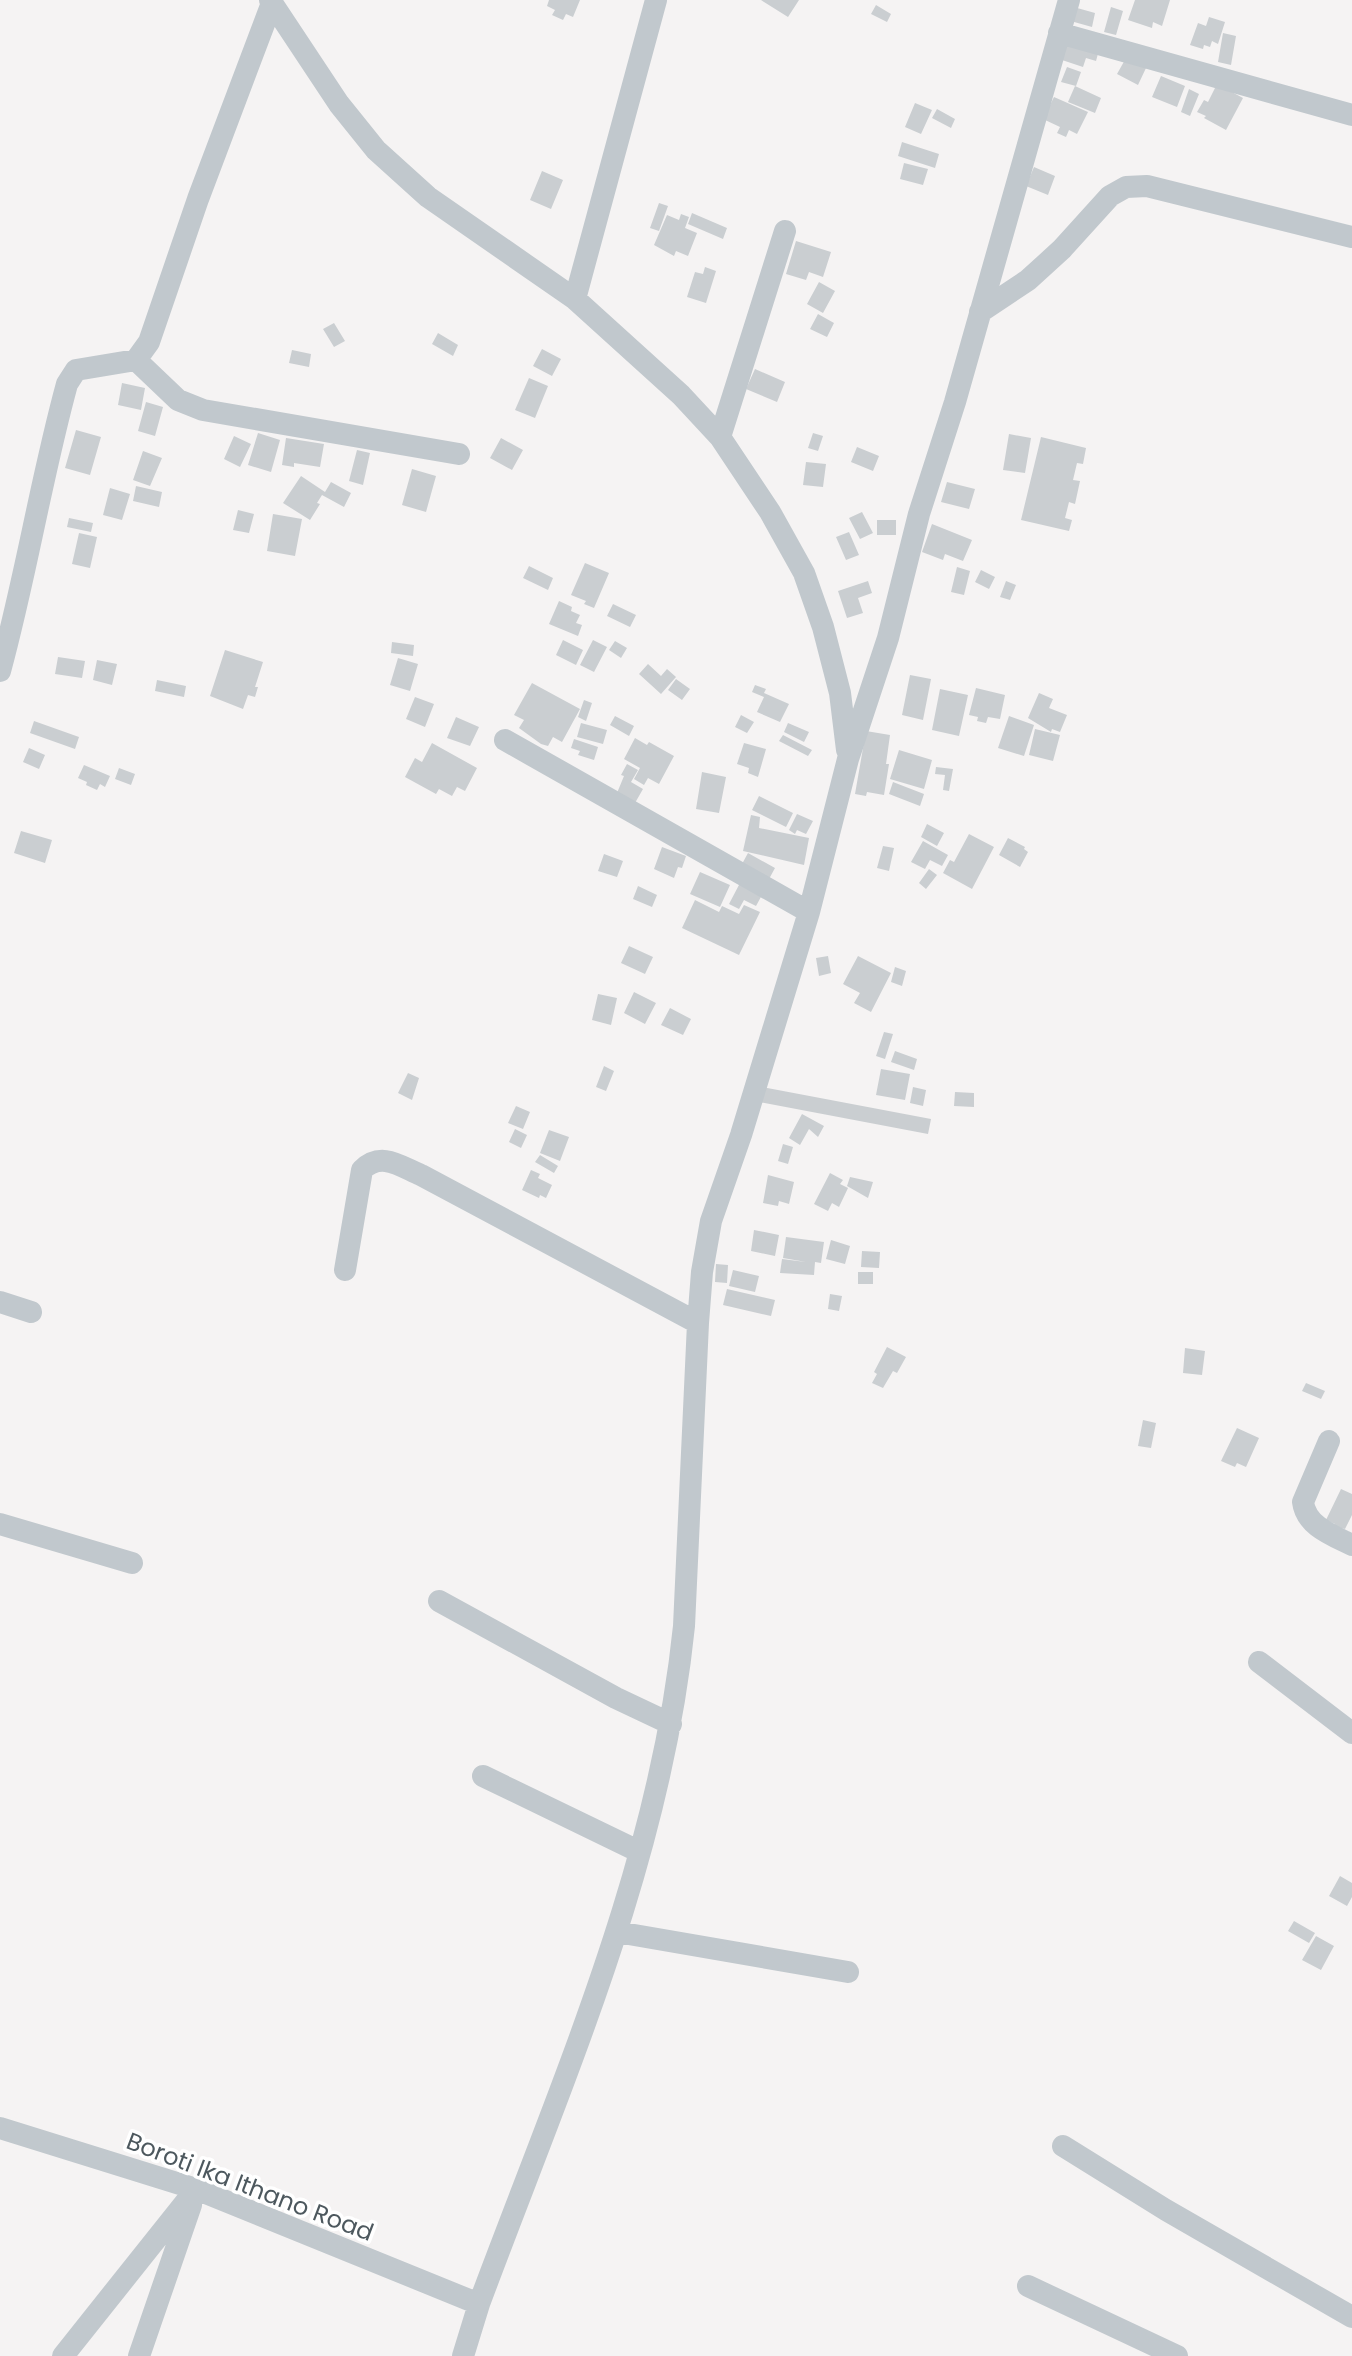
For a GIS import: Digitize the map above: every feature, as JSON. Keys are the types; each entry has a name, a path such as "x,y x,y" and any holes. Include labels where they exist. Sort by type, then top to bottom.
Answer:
{"street":[{"path":"575,299 656,0"},
{"path":"463,2356 479,2304 617,1932 640,1852 671,1724 684,1626 698,1323 702,1272 711,1221 741,1135 809,912 848,759 888,638 919,514 955,402 1069,0"},
{"path":"271,2 339,104 376,150 428,197 575,299 681,395 720,437 770,512 804,573 823,627 840,693 848,759"},
{"path":"0,671 17,611 23,568 67,384 76,370 136,360 149,342 271,2"},
{"path":"1059,33 1352,115"},
{"path":"980,312 1028,280 1062,249 1110,196 1126,187 1147,186 1352,237"},
{"path":"720,437 785,231"},
{"path":"136,360 178,400 203,410 459,454"},
{"path":"505,740 809,912"},
{"path":"345,1270 362,1170 370,1162 386,1159 698,1323"},
{"path":"0,1302 31,1312"},
{"path":"1329,1441 1303,1502 1304,1512 1312,1522 1352,1545"},
{"path":"0,1524 132,1563"},
{"path":"439,1601 616,1698 671,1724"},
{"path":"1259,1662 1352,1733"},
{"path":"483,1776 640,1852"},
{"path":"617,1932 848,1972"},
{"name":"Boroti Ika Ithano Road","path":"0,2128 196,2189 479,2304"},
{"path":"1063,2146 1166,2210 1352,2317"},
{"path":"63,2356 196,2189"},
{"path":"139,2356 196,2189"},
{"path":"1028,2286 1177,2356"}],"building":[{"path":"549,0 580,0 573,17 566,14 563,20 552,15 555,10 547,6"},
{"path":"761,0 799,0 788,17"},
{"path":"1135,0 1170,0 1162,26 1153,22 1152,28 1128,20"},
{"path":"876,5 891,14 887,22 871,14"},
{"path":"1070,6 1095,13 1092,27 1067,20"},
{"path":"1111,7 1123,11 1116,35 1104,32"},
{"path":"1209,17 1225,22 1218,44 1212,41 1210,47 1204,45 1203,49 1190,45 1198,23 1206,26"},
{"path":"1223,33 1236,36 1231,65 1218,62"},
{"path":"1068,41 1099,50 1096,61 1086,58 1083,67 1062,60"},
{"path":"1126,58 1146,68 1138,85 1117,74"},
{"path":"1067,67 1081,72 1076,86 1061,82"},
{"path":"1161,76 1185,86 1177,107 1152,97"},
{"path":"1217,84 1243,98 1226,130 1197,112 1204,100 1208,102"},
{"path":"1075,86 1101,98 1095,113 1068,102"},
{"path":"1189,89 1199,94 1190,116 1181,112"},
{"path":"1054,97 1088,112 1077,134 1069,130 1066,137 1057,133 1060,127 1043,119"},
{"path":"915,103 932,110 921,134 905,127"},
{"path":"937,109 955,119 951,128 932,118"},
{"path":"902,142 939,154 935,168 898,156"},
{"path":"904,163 928,169 923,185 900,179"},
{"path":"1034,167 1055,176 1048,195 1026,186"},
{"path":"542,171 563,180 551,209 530,200"},
{"path":"659,203 668,206 659,231 650,228"},
{"path":"692,213 727,228 723,239 688,224"},
{"path":"681,214 689,217 685,228 697,233 688,256 676,251 674,256 654,245 667,215 679,220"},
{"path":"796,241 831,252 823,277 809,272 806,280 786,274"},
{"path":"705,267 716,271 706,303 687,297 695,272 703,274"},
{"path":"819,282 835,291 823,313 807,304"},
{"path":"818,314 834,323 827,337 810,329"},
{"path":"334,323 345,341 334,347 323,329"},
{"path":"438,333 458,345 453,356 432,344"},
{"path":"542,349 561,359 552,376 533,366"},
{"path":"292,350 311,354 309,367 289,363"},
{"path":"755,369 785,382 777,402 746,389"},
{"path":"529,378 548,386 535,418 515,410"},
{"path":"122,383 145,388 141,410 118,405"},
{"path":"146,402 163,407 155,436 138,431"},
{"path":"76,430 101,437 90,475 65,468"},
{"path":"258,433 280,440 271,472 248,465"},
{"path":"813,433 823,436 818,451 808,448"},
{"path":"1009,434 1031,438 1025,473 1003,470"},
{"path":"234,436 251,444 240,467 224,459"},
{"path":"1041,437 1086,448 1083,464 1077,463 1073,480 1080,481 1075,504 1069,502 1065,518 1072,520 1069,531 1021,520"},
{"path":"286,438 324,444 320,467 294,463 294,467 282,465"},
{"path":"501,438 523,450 512,470 490,458"},
{"path":"857,447 879,456 873,471 851,462"},
{"path":"357,450 370,453 363,485 349,481"},
{"path":"143,451 162,458 150,486 133,480"},
{"path":"806,462 826,464 823,487 803,485"},
{"path":"412,469 436,476 426,512 402,505"},
{"path":"301,476 325,492 331,482 351,493 344,507 322,495 310,520 283,503"},
{"path":"947,482 975,489 969,509 941,502"},
{"path":"136,486 162,492 159,507 133,501"},
{"path":"110,488 130,494 122,520 103,515"},
{"path":"238,510 254,514 249,533 233,530"},
{"path":"862,512 873,533 860,539 849,518"},
{"path":"273,514 302,519 295,556 267,551"},
{"path":"69,518 93,523 91,532 67,527"},
{"path":"877,520 896,520 896,535 877,535"},
{"path":"932,524 972,540 963,561 945,554 943,560 922,552"},
{"path":"849,532 859,555 846,560 836,537"},
{"path":"79,533 97,537 90,568 72,564"},
{"path":"585,563 609,573 594,608 571,595"},
{"path":"529,566 553,578 548,590 523,578"},
{"path":"957,567 970,571 964,595 951,592"},
{"path":"981,570 995,577 989,589 975,582"},
{"path":"868,581 872,593 858,598 863,613 847,618 838,591"},
{"path":"1006,581 1016,585 1010,600 1000,597"},
{"path":"559,601 580,615 576,623 582,625 578,636 549,624"},
{"path":"613,604 636,615 630,627 607,616"},
{"path":"563,640 583,650 576,665 556,655"},
{"path":"593,640 607,647 594,672 580,665"},
{"path":"615,641 627,648 621,658 609,650"},
{"path":"392,642 414,645 413,656 391,653"},
{"path":"225,650 263,662 255,697 248,695 243,709 210,696"},
{"path":"58,657 85,661 82,678 55,674"},
{"path":"398,658 418,664 410,691 390,685"},
{"path":"97,660 117,664 112,685 93,680"},
{"path":"648,664 661,676 667,669 676,677 661,694 639,674"},
{"path":"910,675 931,679 923,720 902,715"},
{"path":"676,679 690,689 682,700 668,690"},
{"path":"157,680 186,686 184,697 155,691"},
{"path":"532,683 580,709 562,742 553,737 548,746 541,744 519,728 524,720 514,715"},
{"path":"755,685 766,689 764,693 789,704 780,722 757,712 764,697 752,692"},
{"path":"976,688 1005,695 1000,719 988,717 986,723 969,715"},
{"path":"940,689 968,695 959,736 932,730"},
{"path":"1039,693 1053,699 1049,708 1067,715 1060,732 1052,729 1051,732 1028,718"},
{"path":"415,697 434,704 425,727 406,719"},
{"path":"584,700 592,703 586,721 578,717"},
{"path":"741,715 754,722 747,733 735,727"},
{"path":"615,716 634,726 629,736 610,725"},
{"path":"1009,716 1034,725 1024,756 998,748"},
{"path":"456,717 479,727 470,746 447,738"},
{"path":"34,721 79,737 75,749 30,733"},
{"path":"581,723 607,730 603,744 577,737"},
{"path":"788,723 809,732 804,742 784,732"},
{"path":"1035,729 1060,735 1053,761 1029,755"},
{"path":"866,731 890,735 884,795 867,792 866,796 855,794"},
{"path":"783,735 812,750 808,756 779,741"},
{"path":"635,738 674,756 659,784 648,778 644,785 634,779 640,768 624,759"},
{"path":"574,739 598,747 594,760 578,755 580,751 571,748"},
{"path":"432,743 477,768 465,791 457,787 452,796 439,789 436,794 405,777 415,758 422,762"},
{"path":"744,743 766,749 758,777 748,773 749,768 737,764"},
{"path":"29,748 45,755 39,769 23,762"},
{"path":"899,750 932,760 924,789 890,779"},
{"path":"627,764 638,770 631,782 643,789 635,803 617,793"},
{"path":"84,765 110,776 105,787 100,784 97,790 78,778"},
{"path":"936,767 953,769 949,791 943,790 945,775 935,774"},
{"path":"119,768 135,774 131,785 115,779"},
{"path":"702,772 726,777 719,813 696,809"},
{"path":"893,782 924,794 920,806 889,794"},
{"path":"759,796 793,813 786,827 752,810"},
{"path":"797,814 813,821 806,834 797,830 795,834 789,830"},
{"path":"751,815 760,817 759,828 809,838 804,865 743,851"},
{"path":"927,824 944,833 937,846 921,837"},
{"path":"21,831 52,840 45,863 14,853"},
{"path":"969,834 994,847 972,889 943,873 950,860 954,862"},
{"path":"1008,838 1028,852 1020,867 999,855"},
{"path":"923,841 948,855 942,866 930,860 925,869 911,862"},
{"path":"883,846 894,848 889,871 877,868"},
{"path":"662,847 686,856 674,878 654,869"},
{"path":"748,853 775,868 769,879 742,864"},
{"path":"604,854 623,861 617,877 598,871"},
{"path":"929,869 937,875 926,889 919,883"},
{"path":"700,872 730,885 720,907 690,894"},
{"path":"740,883 762,895 756,906 744,900 739,909 729,904"},
{"path":"638,886 657,895 652,907 633,899"},
{"path":"695,900 719,912 722,906 739,914 744,905 760,912 739,955 682,928"},
{"path":"629,946 653,957 645,974 621,963"},
{"path":"828,956 831,973 819,976 816,958"},
{"path":"858,956 891,973 871,1012 854,1003 860,993 843,984"},
{"path":"895,967 906,971 902,986 891,982"},
{"path":"634,992 656,1003 645,1024 624,1013"},
{"path":"598,994 617,998 611,1025 592,1020"},
{"path":"670,1008 691,1019 683,1035 661,1025"},
{"path":"884,1032 893,1034 885,1059 876,1056"},
{"path":"895,1051 917,1059 914,1070 891,1062"},
{"path":"604,1066 614,1071 606,1091 596,1087"},
{"path":"881,1069 910,1074 905,1100 876,1095"},
{"path":"408,1073 419,1078 412,1100 398,1093"},
{"path":"762,1087 931,1119 928,1134 759,1102"},
{"path":"913,1087 926,1090 923,1106 910,1103"},
{"path":"955,1092 974,1093 974,1107 954,1106"},
{"path":"516,1106 530,1112 523,1129 508,1123"},
{"path":"802,1114 824,1126 818,1137 809,1129 800,1145 789,1138"},
{"path":"515,1129 527,1135 521,1148 509,1142"},
{"path":"549,1130 569,1137 560,1161 540,1153"},
{"path":"783,1144 793,1147 788,1164 778,1161"},
{"path":"540,1155 558,1166 554,1173 535,1162"},
{"path":"531,1170 540,1174 538,1178 552,1185 546,1198 522,1190"},
{"path":"830,1173 843,1180 840,1184 848,1188 839,1207 832,1203 828,1211 814,1204"},
{"path":"768,1175 794,1182 789,1204 779,1201 778,1206 763,1203"},
{"path":"850,1177 873,1182 868,1198 847,1186"},
{"path":"754,1230 779,1235 775,1256 751,1251"},
{"path":"786,1237 824,1242 821,1263 815,1262 814,1275 780,1273 782,1259 806,1262 783,1258"},
{"path":"831,1240 850,1246 845,1264 826,1259"},
{"path":"862,1251 880,1252 879,1268 861,1267"},
{"path":"716,1264 728,1265 727,1283 715,1282"},
{"path":"733,1270 759,1276 755,1292 729,1286"},
{"path":"858,1272 873,1272 873,1284 858,1284"},
{"path":"727,1289 775,1300 771,1316 723,1305"},
{"path":"830,1294 842,1296 839,1311 828,1309"},
{"path":"887,1347 906,1357 883,1388 872,1383"},
{"path":"1185,1348 1205,1351 1202,1375 1183,1373"},
{"path":"1306,1383 1325,1391 1321,1399 1302,1391"},
{"path":"1143,1420 1156,1423 1151,1448 1138,1446"},
{"path":"1237,1428 1259,1438 1246,1467 1237,1463 1235,1467 1221,1461"},
{"path":"1341,1489 1352,1494 1352,1515 1345,1529 1326,1520"},
{"path":"1340,1876 1352,1883 1352,1897 1347,1906 1329,1896"},
{"path":"1294,1921 1315,1933 1309,1943 1288,1931"},
{"path":"1316,1936 1334,1946 1321,1970 1302,1960"}]}
